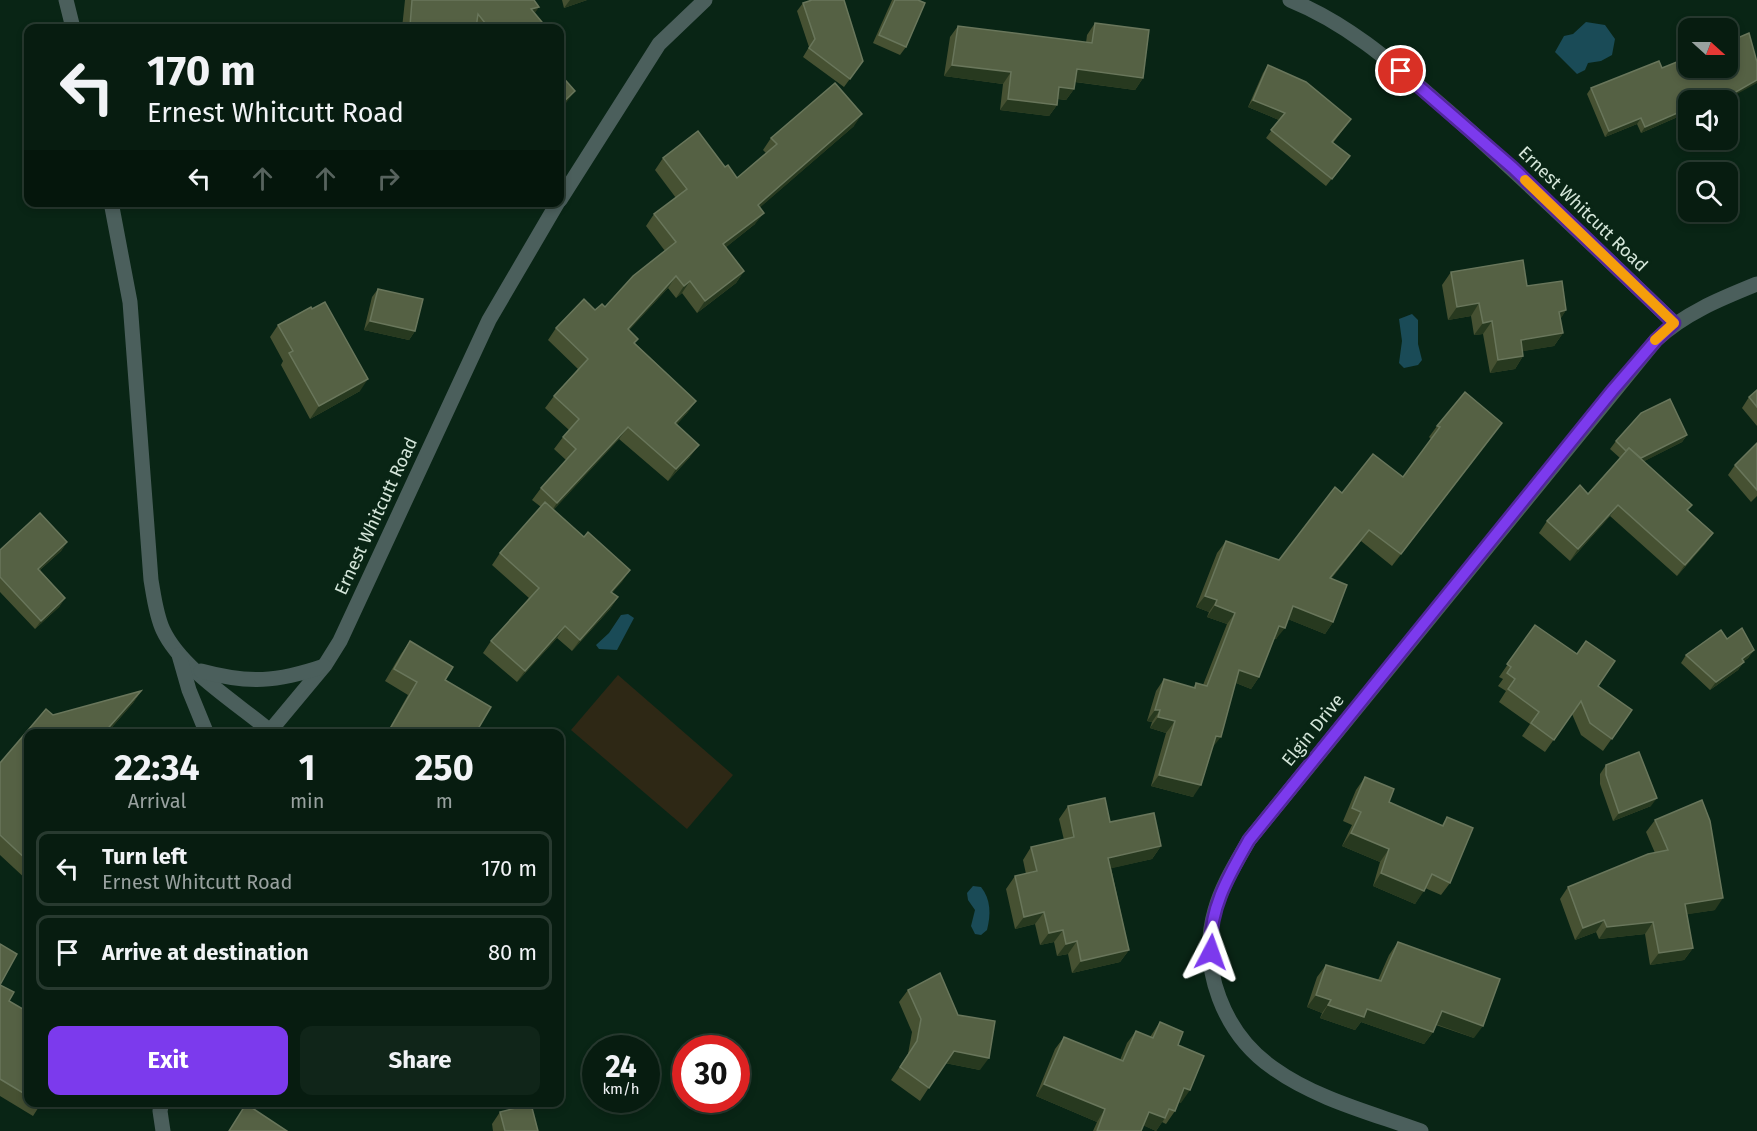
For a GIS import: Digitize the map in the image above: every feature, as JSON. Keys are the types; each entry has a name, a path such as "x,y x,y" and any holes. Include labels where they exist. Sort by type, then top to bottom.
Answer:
{"street":[{"path":"66,0 72,24"},
{"name":"Ernest Whitcutt Road","path":"564,193 659,44 705,0"},
{"name":"Ernest Whitcutt Road","path":"1290,0 1321,12 1356,34 1385,57 1513,168 1674,323"},
{"name":"Ernest Whitcutt Road","path":"112,207 130,302 151,580 163,630 179,655 265,729"},
{"name":"Ernest Whitcutt Road","path":"272,729 325,665 340,641 489,320 555,207"},
{"name":"Elgin Drive","path":"1420,1131 1304,1087 1273,1068 1238,1035 1223,1009 1211,967 1210,937 1215,910 1227,879 1249,840 1612,391 1656,340 1674,323 1693,312 1757,284"},
{"name":"Ernest Whitcutt Road","path":"179,655 189,690 205,729"},
{"path":"195,669 249,681 284,678 325,665"},
{"path":"161,1107 163,1131"}],"shaded area":[{"path":"618,675 733,775 687,829 571,730"}],"water":[{"path":"1586,22 1605,25 1615,39 1612,55 1601,61 1588,63 1585,70 1577,74 1555,52 1564,36 1573,34"},
{"path":"1412,314 1418,320 1418,344 1422,360 1418,365 1404,368 1399,363 1402,341 1399,319"},
{"path":"628,614 634,618 617,650 599,649 596,645 609,633 621,615"},
{"path":"973,886 981,887 987,897 989,907 987,930 981,935 975,934 971,926 975,910 968,900 967,893"}],"building":[{"path":"412,0 534,0 539,7 531,9 544,24 486,24 478,14 477,24 410,24"},
{"path":"812,0 844,0 863,61 850,79 809,48 815,39 803,3"},
{"path":"895,0 918,0 925,3 906,47 879,35"},
{"path":"1095,23 1149,30 1143,78 1077,69 1074,89 1059,87 1057,105 1008,99 1011,72 952,65 958,26 1092,43"},
{"path":"1749,33 1757,62 1757,80 1738,91 1678,90 1678,113 1645,127 1641,118 1609,131 1591,88 1659,61 1662,68 1678,61 1678,78 1738,78 1738,38"},
{"path":"1268,65 1306,82 1351,119 1332,142 1350,156 1332,179 1271,130 1285,113 1253,100"},
{"path":"564,79 575,91 564,101"},
{"path":"835,83 862,114 758,205 764,213 723,244 744,271 705,301 690,281 684,286 676,276 628,329 638,339 634,343 696,401 675,423 699,445 676,469 628,427 557,503 541,488 576,449 563,437 579,419 554,396 588,359 556,328 584,299 595,310 602,304 605,307 633,276 676,242 654,214 687,189 663,158 698,131 725,167 728,165 737,178 777,144 771,138"},
{"path":"1523,260 1527,286 1562,281 1566,310 1559,312 1563,333 1521,340 1523,356 1498,360 1492,321 1483,323 1479,303 1457,307 1451,272"},
{"path":"378,289 423,299 415,331 370,321"},
{"path":"325,302 368,379 319,406 289,353 293,351 278,325"},
{"path":"1757,390 1757,407 1749,397"},
{"path":"1465,392 1502,423 1401,554 1369,530 1330,578 1347,585 1333,622 1293,606 1285,628 1279,626 1259,677 1239,670 1221,737 1216,736 1201,785 1159,775 1175,721 1158,717 1160,710 1155,710 1164,679 1195,688 1196,683 1207,686 1235,613 1215,605 1217,600 1205,596 1226,541 1279,560 1335,487 1342,493 1373,454 1403,477 1440,427 1437,426"},
{"path":"1670,399 1687,435 1641,458 1629,448 1626,451 1616,441 1641,413"},
{"path":"1757,443 1757,490 1735,465"},
{"path":"1629,448 1692,505 1687,510 1713,533 1685,565 1618,505 1578,549 1547,521 1580,485 1588,494"},
{"path":"545,502 584,537 588,532 630,570 611,592 618,597 580,640 565,626 525,671 491,641 539,588 500,553"},
{"path":"40,513 67,542 38,569 65,598 41,621 0,577 0,550"},
{"path":"1535,625 1577,654 1586,641 1615,661 1598,686 1632,710 1612,739 1590,723 1581,701 1554,740 1531,723 1539,712 1508,689 1515,679 1507,673 1511,667 1507,664"},
{"path":"1742,628 1754,650 1742,659 1744,662 1716,682 1686,655 1721,630 1727,639"},
{"path":"410,641 453,667 445,680 491,707 478,729 390,729 417,682 394,669"},
{"path":"141,691 107,729 29,729 46,709 53,715"},
{"path":"24,735 24,857 0,835 0,763"},
{"path":"1639,752 1657,798 1619,813 1606,775 1606,765"},
{"path":"1365,777 1394,789 1389,802 1443,826 1447,817 1473,828 1450,883 1432,874 1424,891 1381,873 1389,849 1351,833 1361,812 1352,808"},
{"path":"1105,798 1110,822 1154,813 1161,846 1108,858 1129,950 1081,961 1077,941 1066,944 1063,930 1049,933 1044,912 1024,917 1015,876 1037,871 1031,847 1074,837 1068,806"},
{"path":"1702,800 1710,821 1723,898 1685,904 1693,948 1659,953 1653,922 1607,927 1604,920 1583,928 1568,887 1648,854 1668,850 1655,820"},
{"path":"1398,942 1500,979 1483,1026 1442,1011 1433,1032 1367,1009 1364,1017 1328,1005 1331,1000 1316,995 1326,965 1381,981"},
{"path":"0,944 17,954 0,985"},
{"path":"940,973 958,1015 995,1021 989,1058 954,1051 929,1088 900,1067 917,1041 921,1019 908,990"},
{"path":"0,985 14,992 9,1001 24,1010 24,1094 0,1079"},
{"path":"1160,1022 1183,1032 1178,1045 1204,1056 1190,1090 1184,1088 1175,1111 1169,1109 1165,1118 1149,1112 1141,1131 1097,1131 1105,1109 1044,1084 1064,1037 1123,1061 1136,1031 1153,1038"},
{"path":"244,1107 251,1107 287,1131 229,1131"},
{"path":"519,1107 532,1107 538,1131 505,1131 500,1112"}],"slow traffic":[{"path":"1525,180 1674,323 1655,340"}],"route":[{"path":"1211,952 1210,937 1215,910 1227,879 1249,840 1612,391 1656,340 1674,323 1513,168 1401,71"}]}
